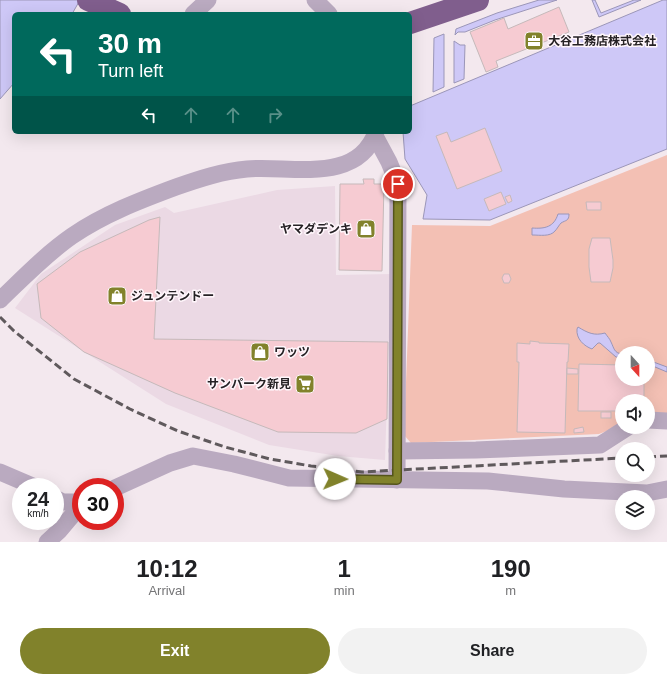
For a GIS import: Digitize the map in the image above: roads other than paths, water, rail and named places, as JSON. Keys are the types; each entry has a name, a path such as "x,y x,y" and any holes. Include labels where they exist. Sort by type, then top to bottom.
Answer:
{"highway":[{"path":"88,0 115,12"},
{"path":"412,22 478,0"}],"street":[{"path":"195,12 208,0"},
{"path":"315,0 327,12"},
{"path":"6,295 31,270 73,236 108,215 134,203 205,177 247,169 293,170 340,166 359,158 368,148 375,134"},
{"path":"375,134 398,184 397,480"},
{"path":"655,420 667,421"},
{"path":"397,451 476,450 600,444 616,434"},
{"path":"124,484 170,463 193,456 234,464 289,478 488,481 564,489 647,493 667,489"},
{"path":"0,472 14,478"},
{"path":"47,542 59,531 72,514"}],"railway":[{"path":"0,317 14,331 74,379 130,409 178,431 225,447 270,459 362,472 615,458"},
{"path":"655,457 667,456"}],"place":[{"name":"大谷工務店株式会社","path":"534,41"},
{"name":"ヤマダデンキ","path":"366,229"},
{"name":"ジュンテンドー","path":"117,296"},
{"name":"ワッツ","path":"260,352"},
{"name":"サンパーク新見","path":"305,384"}]}
